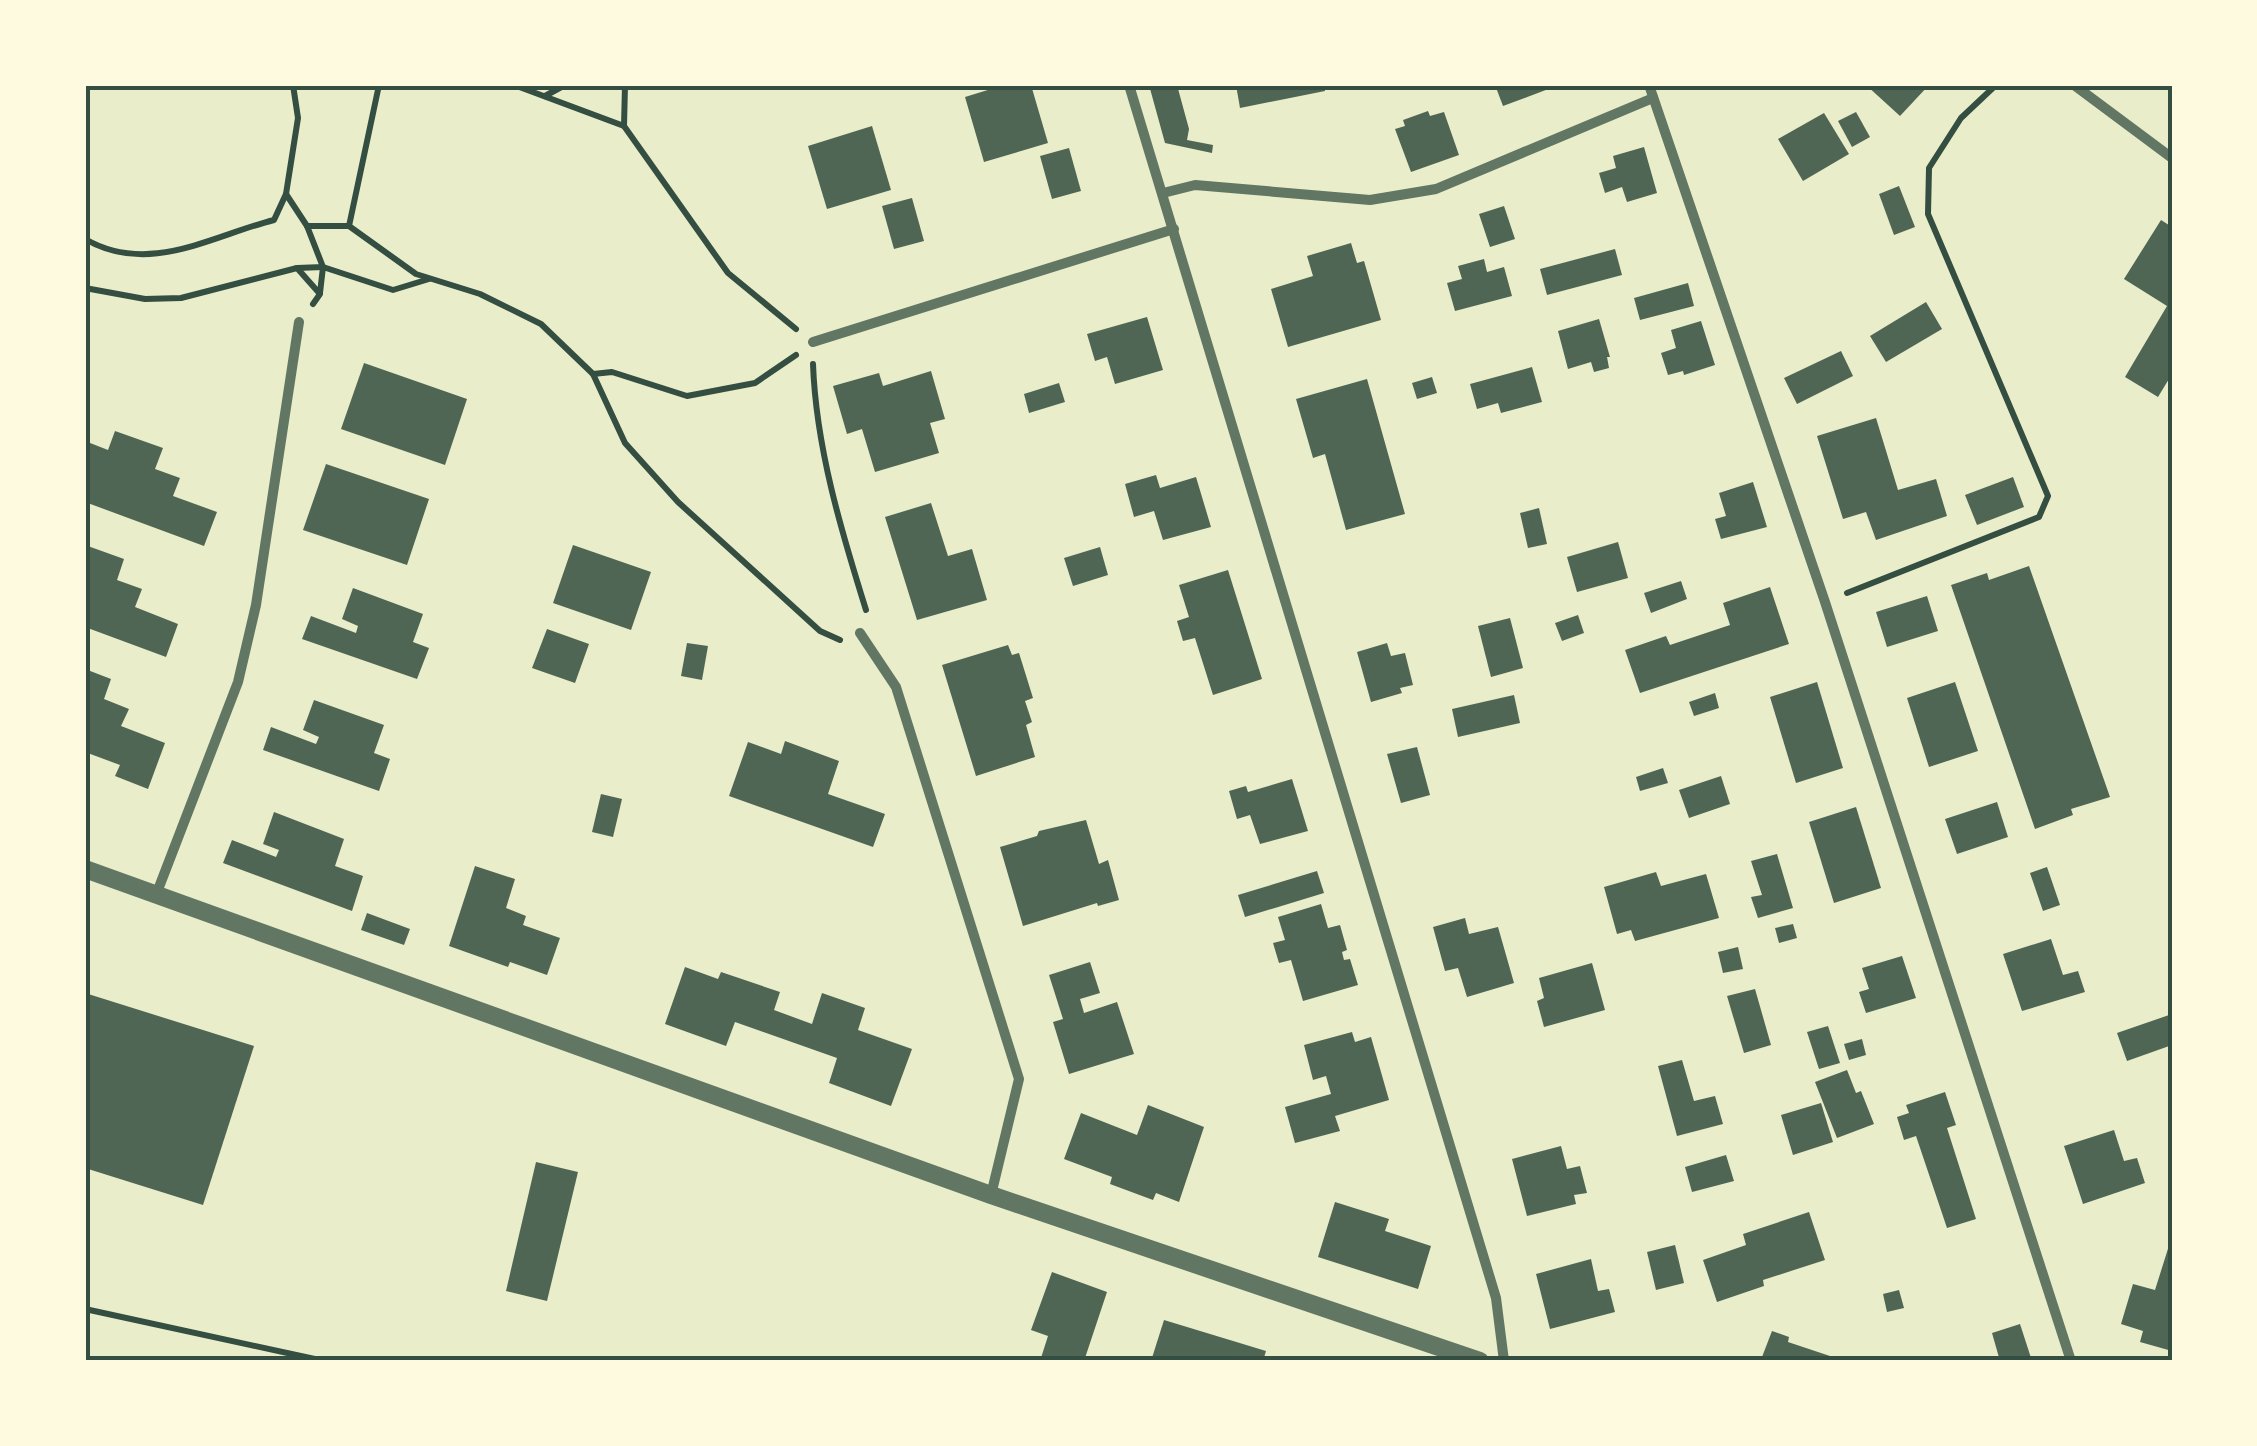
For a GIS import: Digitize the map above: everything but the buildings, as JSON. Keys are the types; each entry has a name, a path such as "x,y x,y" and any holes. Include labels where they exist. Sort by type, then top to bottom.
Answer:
{"street":[{"path":"1128,85 1496,1298 1504,1361"},
{"path":"1649,85 1825,602 2070,1361"},
{"path":"2074,85 2172,158"},
{"path":"1163,193 1195,185 1370,200 1436,189 1653,98"},
{"path":"813,342 1174,229"},
{"path":"156,896 238,682 256,605 298,322"},
{"path":"860,633 896,687 1019,1079 991,1195"},
{"path":"85,869 991,1195 1480,1361"}],"path":[{"path":"85,239 98,246 146,256 190,249 236,229 274,220 286,194 298,118 292,85"},
{"path":"349,226 378,85"},
{"path":"307,226 349,226 416,274 480,294 542,324 593,374 625,442 678,502 820,632 841,640 860,633 869,618 848,554 815,413 813,342 728,273 624,126 514,85"},
{"path":"544,96 565,85"},
{"path":"624,126 625,85"},
{"path":"1825,602 2040,517 2048,496 1928,214 1930,168 1961,118 1996,85"},
{"path":"286,194 307,226 323,268 320,294 298,322"},
{"path":"85,288 145,298 182,298 296,268 323,268 393,290 430,279"},
{"path":"296,268 320,294"},
{"path":"593,374 612,372 687,396 756,383 813,342"},
{"path":"85,1309 324,1361"}]}
